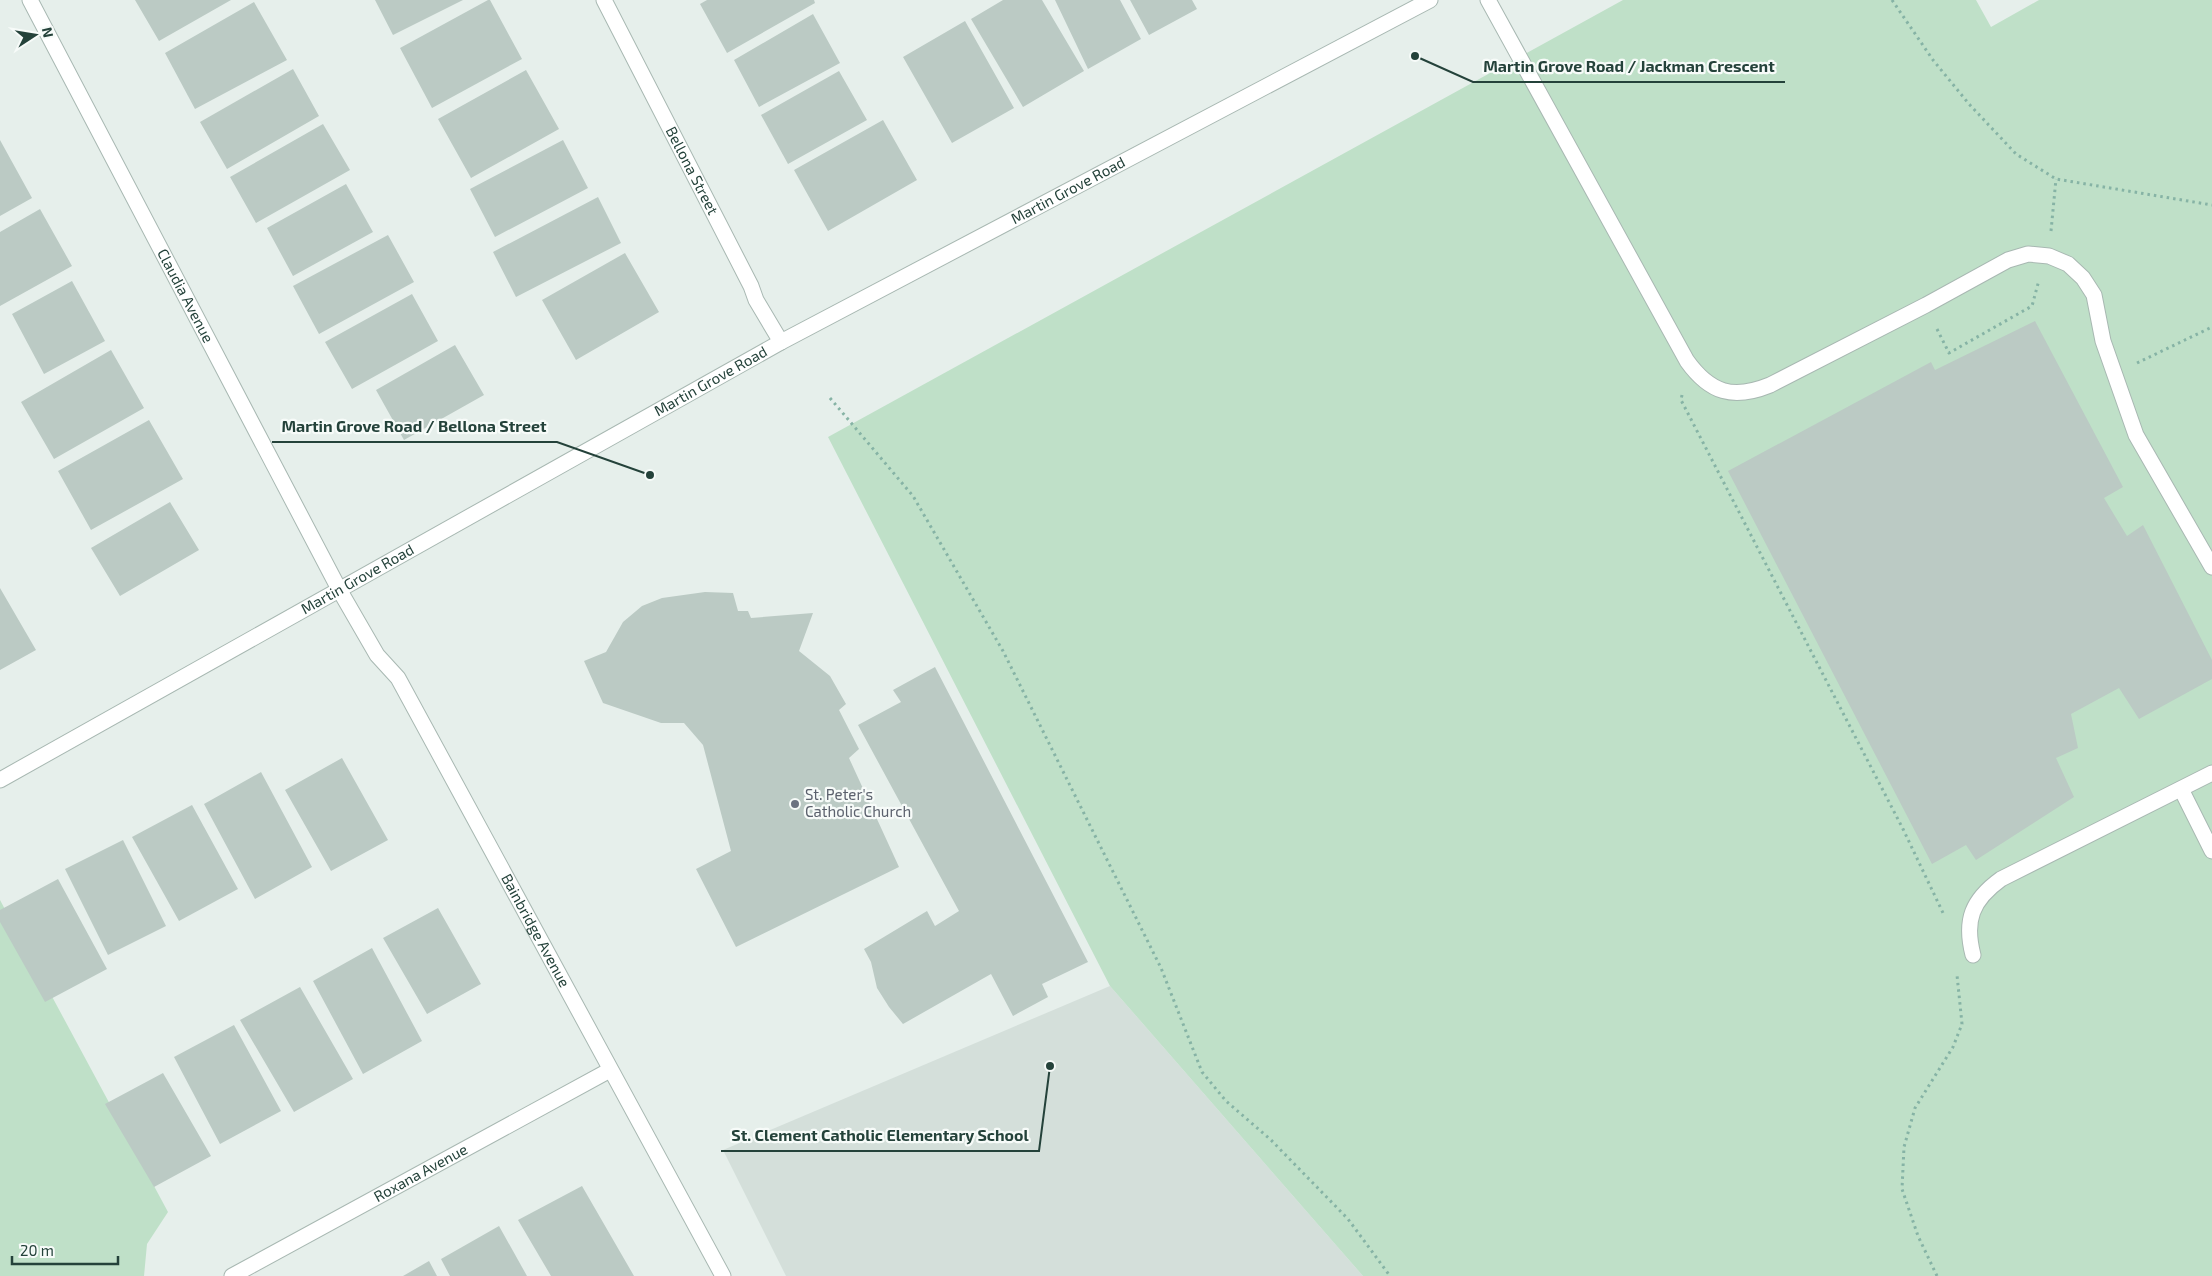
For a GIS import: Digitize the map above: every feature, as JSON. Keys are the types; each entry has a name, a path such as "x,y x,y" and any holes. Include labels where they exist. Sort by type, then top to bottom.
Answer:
{"street":[{"name":"Claudia Avenue","path":"30,0 340,591"},
{"name":"Bellona Street","path":"604,0 751,286 756,300 781,342"},
{"name":"Martin Grove Road","path":"0,780 781,342 1430,0"},
{"path":"1488,0 1687,361 1699,377 1714,388 1733,393 1752,392 1770,385 1926,305 2008,260 2028,254 2055,258 2068,264 2083,278 2094,295 2103,341 2116,373 2136,435 2212,567"},
{"name":"Bainbridge Avenue","path":"340,591 377,655 398,678 723,1276"},
{"path":"1973,955 1969,938 1970,920 1973,911 1976,903 1987,890 2001,879 2212,773"},
{"path":"2180,789 2212,851"},
{"name":"Roxana Avenue","path":"232,1276 610,1070"}],"path":[{"path":"1892,0 1933,60 1969,104 2016,154 2056,179 2212,205"},
{"path":"2116,373 2212,327"},
{"path":"1687,361 1681,400 1898,820 1943,911 1945,920"},
{"path":"830,398 913,496 1003,651 1160,968 1202,1072 1226,1101 1271,1140 1348,1219 1390,1276"},
{"path":"1937,1276 1918,1236 1902,1189 1904,1147 1915,1108 1953,1047 1962,1024 1955,962 1969,938"}],"shaded area":[{"path":"1110,986 1363,1276 786,1276 723,1150"}],"green space":[{"path":"1623,0 1976,0 1991,27 2039,0 2212,0 2212,1276 1363,1276 1110,986 828,437"},
{"path":"0,900 168,1212 147,1244 144,1276 0,1276"}],"building":[{"path":"135,0 231,0 159,41"},
{"path":"375,0 463,0 393,35"},
{"path":"490,0 522,59 432,108 400,48"},
{"path":"707,0 814,0 815,3 727,53 700,4"},
{"path":"1003,0 1042,0 1084,71 1023,107 971,19"},
{"path":"1055,0 1120,0 1141,39 1088,69"},
{"path":"1130,0 1192,0 1197,9 1149,35"},
{"path":"254,2 287,60 195,109 165,53"},
{"path":"813,14 840,63 759,107 734,60"},
{"path":"965,21 1014,108 952,143 903,57"},
{"path":"293,69 319,116 227,169 200,122"},
{"path":"526,70 559,129 471,178 438,119"},
{"path":"839,71 867,120 788,164 761,115"},
{"path":"883,120 917,180 828,231 794,170"},
{"path":"323,124 350,170 256,223 230,177"},
{"path":"0,140 32,198 0,216"},
{"path":"563,140 588,188 495,237 470,189"},
{"path":"346,184 373,232 293,276 267,228"},
{"path":"598,197 621,243 516,297 493,252"},
{"path":"40,209 72,266 0,306 0,232"},
{"path":"388,235 414,282 319,334 293,286"},
{"path":"625,253 659,312 576,360 542,300"},
{"path":"72,281 105,341 44,374 12,314"},
{"path":"412,294 438,341 352,389 325,342"},
{"path":"2035,321 2123,487 2104,498 2127,536 2143,525 2212,660 2212,679 2139,719 2119,688 2071,714 2078,748 2056,758 2074,797 1976,860 1966,845 1932,864 1728,471 1931,362 1935,370"},
{"path":"455,345 484,395 404,440 376,390"},
{"path":"111,350 144,408 54,459 21,402"},
{"path":"149,420 183,479 91,530 58,471"},
{"path":"170,502 199,550 120,596 91,548"},
{"path":"0,588 36,650 0,670"},
{"name":"St. Peter's Catholic Church","path":"705,592 733,593 738,611 748,611 751,618 813,613 799,651 830,676 846,704 839,710 859,749 849,758 899,867 736,947 696,869 731,851 703,745 684,723 661,723 603,703 584,661 606,652 623,622 642,606 662,598"},
{"path":"935,667 1088,962 1042,984 1048,997 1013,1016 991,974 903,1024 877,988 871,962 864,949 927,911 935,926 959,911 858,725 901,702 893,690"},
{"path":"342,758 388,840 331,871 285,790"},
{"path":"261,772 312,867 255,899 204,804"},
{"path":"192,805 238,889 179,921 132,837"},
{"path":"123,840 166,926 108,955 65,869"},
{"path":"58,879 107,969 45,1002 0,922 0,910"},
{"path":"438,908 481,984 427,1014 383,938"},
{"path":"372,948 422,1041 363,1074 313,981"},
{"path":"300,987 353,1079 294,1112 240,1020"},
{"path":"234,1025 281,1111 220,1144 174,1057"},
{"path":"163,1073 211,1156 154,1187 105,1104"},
{"path":"582,1186 634,1276 551,1276 518,1220"},
{"path":"499,1226 527,1276 450,1276 441,1259"},
{"path":"429,1261 437,1276 403,1276"}],"place":[{"name":"Martin Grove Road / Jackman Crescent","path":"1415,56"},
{"name":"Martin Grove Road / Bellona Street","path":"650,475"},
{"name":"St. Peter's Catholic Church","path":"795,804"},
{"name":"St. Clement Catholic Elementary School","path":"1050,1066"}]}
